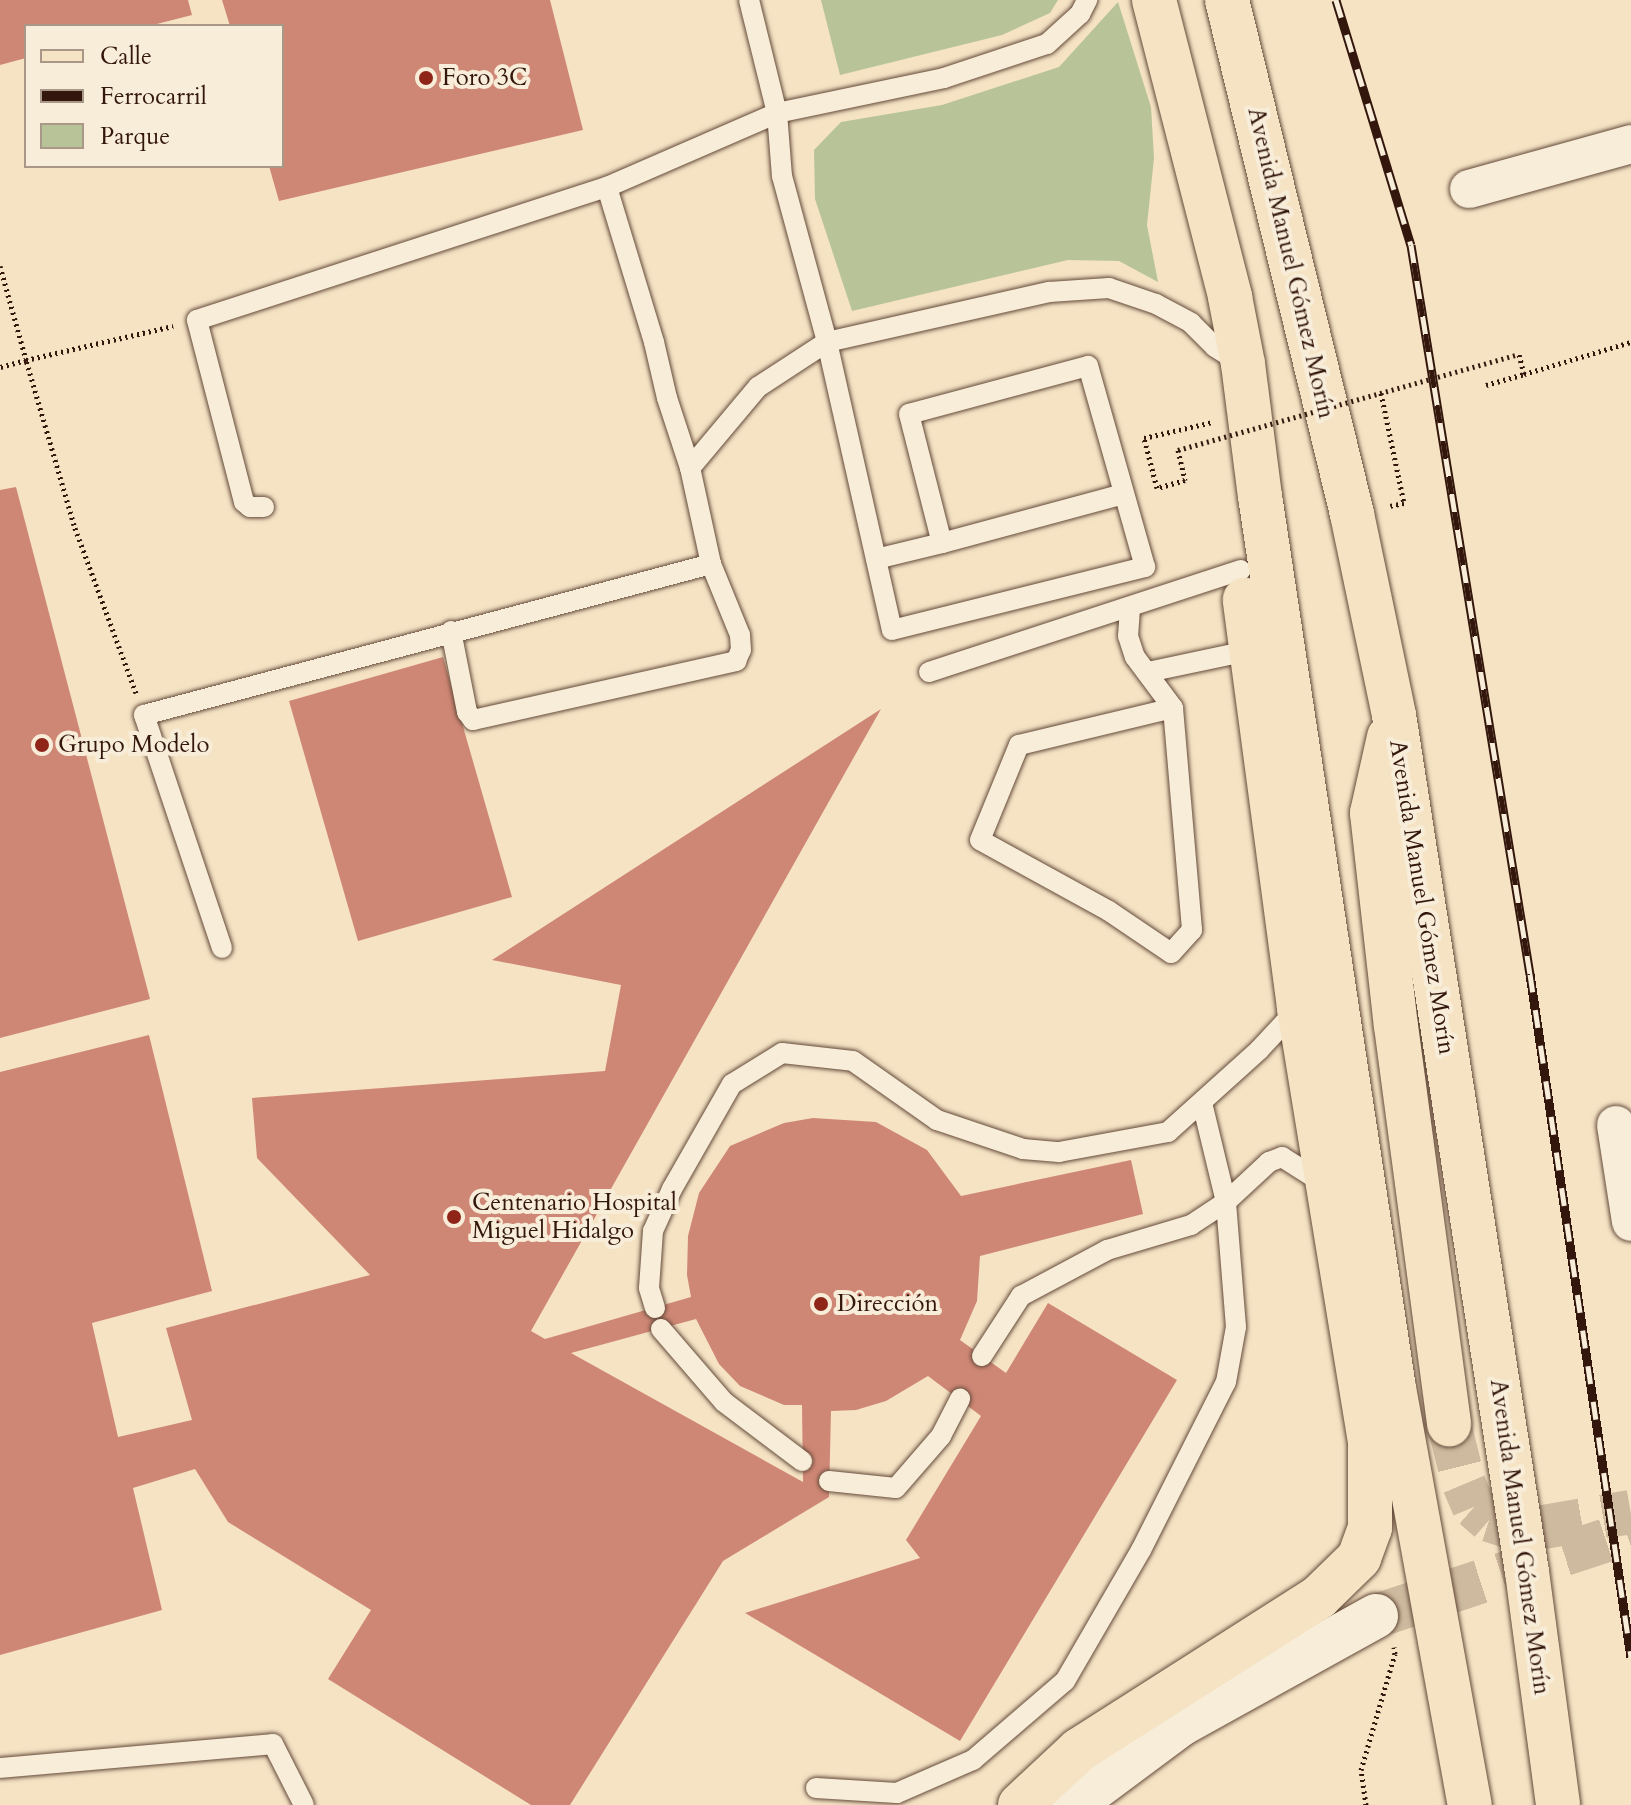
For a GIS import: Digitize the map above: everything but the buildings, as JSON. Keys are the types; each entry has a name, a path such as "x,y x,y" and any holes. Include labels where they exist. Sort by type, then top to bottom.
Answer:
{"main road":[{"path":"1154,0 1230,297 1243,364 1260,496 1394,1388 1470,1805"},
{"name":"Avenida Manuel Gómez Morín","path":"1227,0 1352,514 1394,715 1527,1572 1558,1805"},
{"path":"1020,1805 1079,1750 1319,1597 1341,1579 1359,1558 1370,1528 1370,1442 1299,1007 1236,535 1260,496"},
{"path":"1394,715 1372,813 1396,1026 1449,1424"},
{"path":"1280,868 1319,890"},
{"path":"1346,1297 1386,1337"},
{"path":"1370,1442 1394,1388"},
{"path":"1072,1805 1181,1724 1384,1627"}],"street":[{"path":"1469,189 1631,144"},
{"path":"1616,1125 1631,1222"}],"lane":[{"path":"749,0 777,113 782,176 827,342 892,630 1145,567 1088,366 909,414 942,543"},
{"path":"264,507 250,507 244,502 197,320 607,187 777,113 944,78 1047,44 1080,14 1087,0"},
{"path":"451,631 467,712 473,720 736,661 741,650 740,635 711,564 690,468 607,187"},
{"path":"690,468 758,387 827,342 1049,292 1109,288 1156,304 1180,317 1243,364"},
{"path":"876,559 1124,494"},
{"path":"222,948 144,715 711,564"},
{"path":"929,672 1241,570"},
{"path":"1130,608 1128,636 1135,657 1173,708 1192,930 1171,953 1109,911 980,840 1019,745 1173,708"},
{"path":"1148,672 1252,650"},
{"path":"655,1308 649,1288 653,1231 672,1189 732,1084 782,1053 853,1061 937,1120 1023,1149 1059,1152 1168,1132 1202,1103 1299,1007"},
{"path":"816,1788 897,1793 973,1760 1065,1681 1141,1550 1226,1382 1236,1327 1226,1202 1202,1103"},
{"path":"982,1356 1021,1296 1107,1250 1191,1225 1226,1202 1269,1162 1282,1157 1329,1186"},
{"path":"661,1329 724,1402 802,1461"},
{"path":"829,1481 896,1488 941,1436 960,1399"},
{"path":"0,1768 273,1744 304,1805"}],"path":[{"path":"0,266 74,525 144,715"},
{"path":"0,367 197,320"},
{"path":"1486,385 1631,342"},
{"path":"1249,414 1144,438 1157,488 1185,480 1178,450 1519,354 1524,374"},
{"path":"1381,393 1404,503"},
{"path":"1366,1805 1361,1770 1395,1654 1384,1627"}],"green space":[{"path":"821,0 1058,0 1050,13 1002,35 840,75"},
{"path":"1118,2 1151,107 1154,158 1147,225 1158,282 1119,261 1068,260 852,311 815,199 814,150 841,122 942,105 1059,67"}],"tunnel":[{"path":"1449,1424 1464,1484 1474,1507 1489,1520 1507,1526 1538,1528 1631,1512"},
{"path":"1376,1616 1631,1532"}],"railway":[{"path":"1336,0 1411,245 1530,974 1631,1657"}],"place":[{"name":"Foro 3C","path":"426,78"},
{"name":"Grupo Modelo","path":"42,745"},
{"name":"Centenario Hospital Miguel Hidalgo","path":"454,1217"},
{"name":"Dirección","path":"821,1304"}]}
